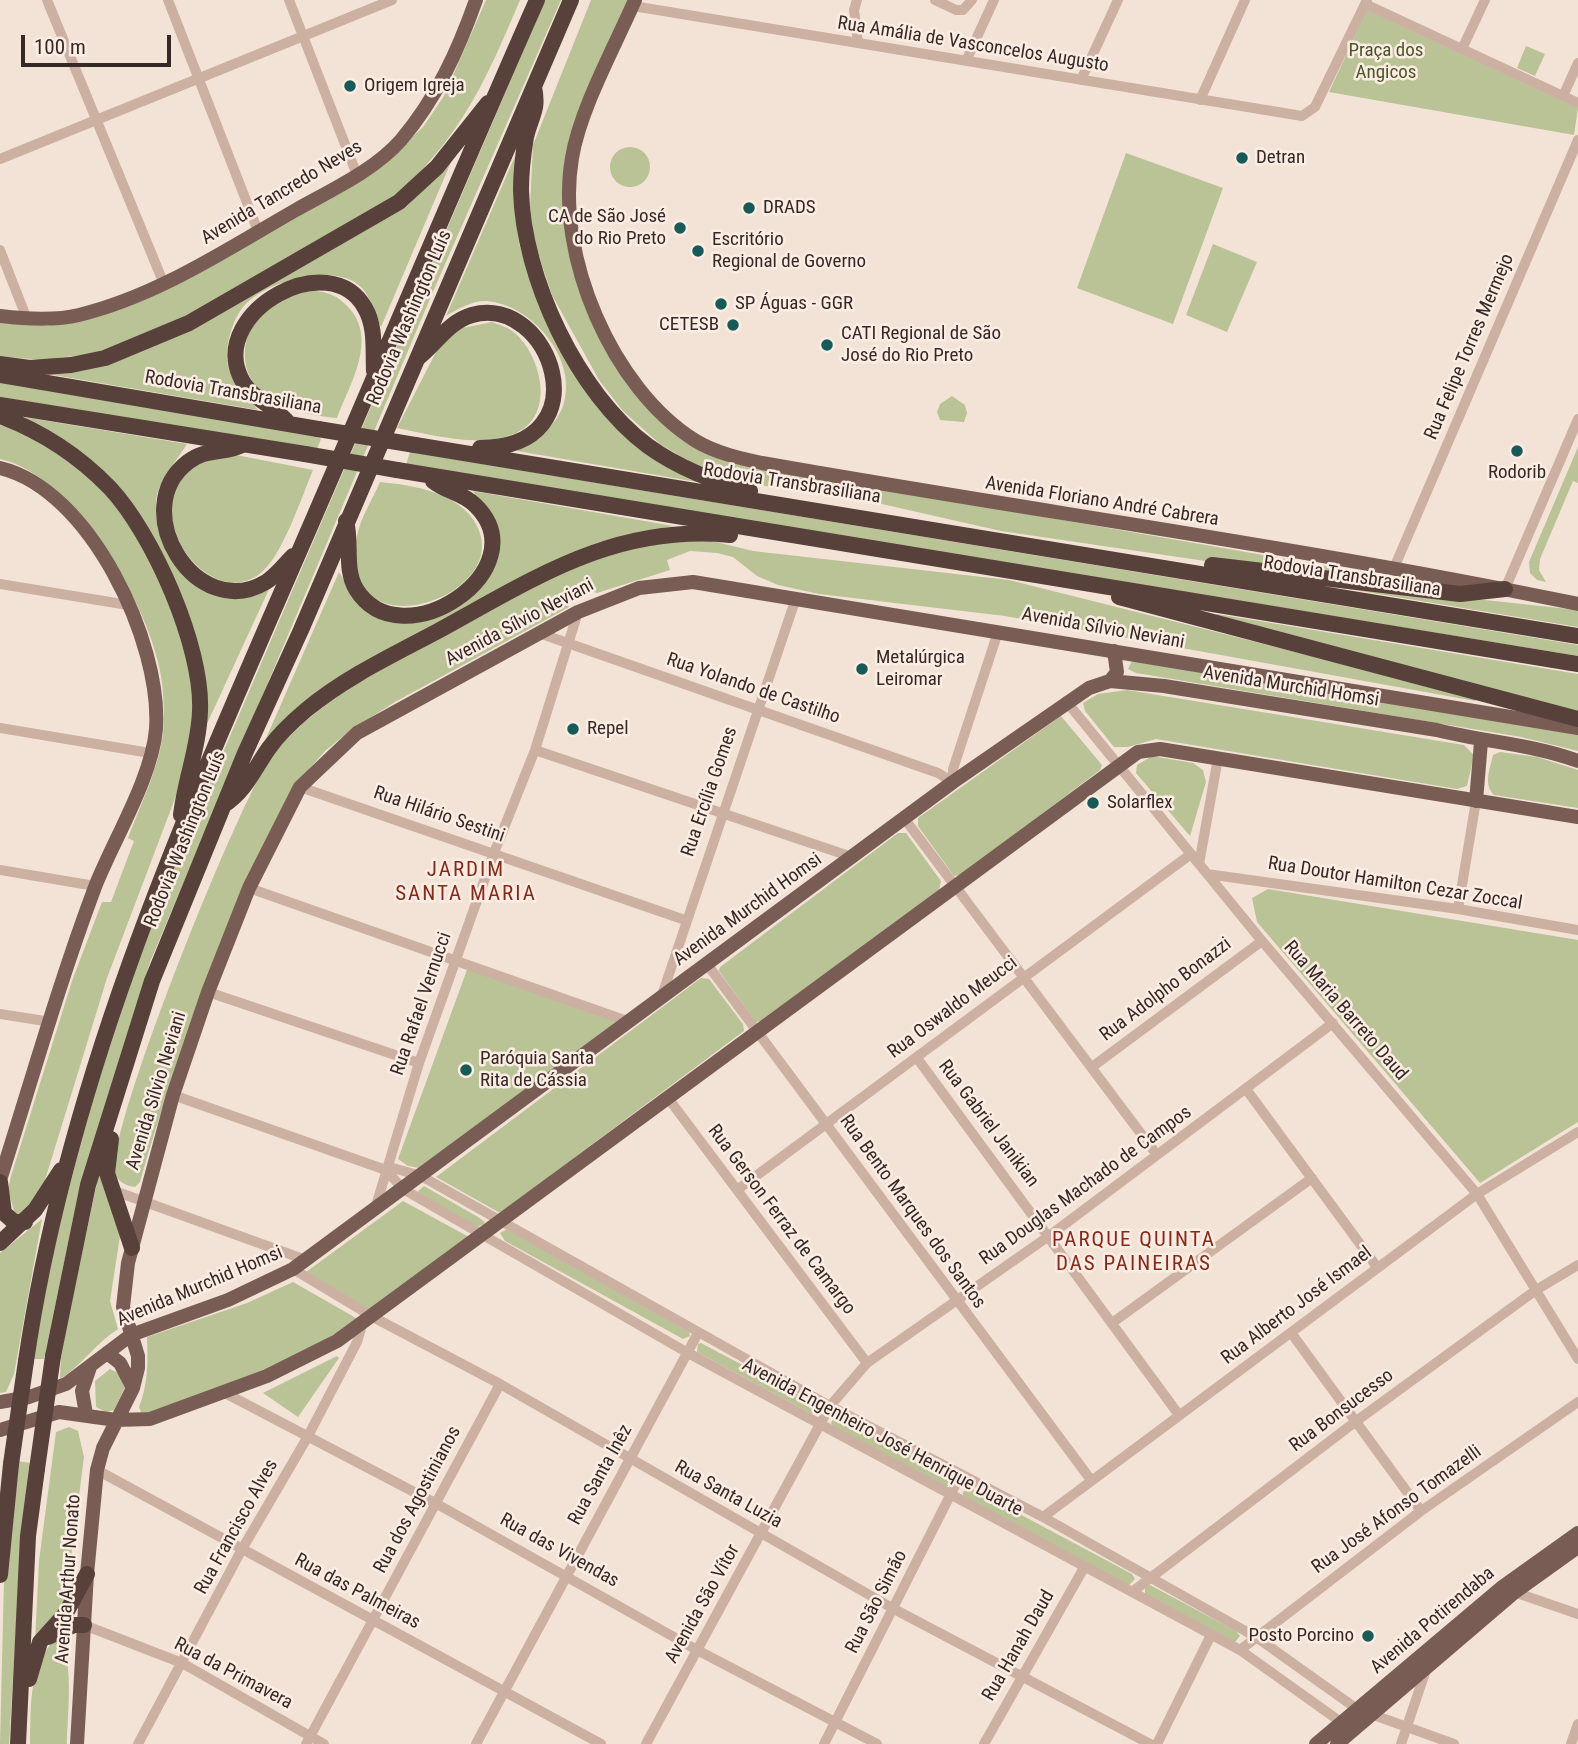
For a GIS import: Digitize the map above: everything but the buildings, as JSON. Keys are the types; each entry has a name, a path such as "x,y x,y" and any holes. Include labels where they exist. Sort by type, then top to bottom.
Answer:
{"highway":[{"name":"Rodovia Washington Luís","path":"0,1575 11,1464 36,1295 66,1162 115,997 179,834 537,0"},
{"name":"Rodovia Washington Luís","path":"18,1744 28,1536 53,1356 88,1185 152,981 224,806 571,0"},
{"path":"534,87 538,105 527,134 522,160 523,219 536,277 577,361 598,395 648,445 680,465 741,489 773,496 792,506"},
{"path":"0,364 30,368 71,365 105,358 189,323 399,202 437,167 475,116 494,97"},
{"path":"289,424 283,415 251,394 240,376 235,358 236,340 243,326 270,300 306,282 322,282 354,294 365,307 373,327 374,376"},
{"path":"414,362 448,328 469,316 499,313 513,318 535,337 555,381 551,412 541,427 513,444 461,451"},
{"name":"Rodovia Transbrasiliana","path":"0,375 1578,636"},
{"path":"0,405 173,431 242,445 1578,664"},
{"path":"0,416 28,426 61,445 112,491 136,525 181,612 192,643 201,710 196,743 185,781 179,834"},
{"path":"242,445 232,450 202,453 186,463 173,478 165,496 163,514 167,531 189,573 203,584 219,590 237,592 269,581 302,547"},
{"path":"346,521 351,539 350,576 369,604 384,612 401,616 418,616 436,609 472,588 484,573 491,556 491,538 486,520 475,505 426,475"},
{"path":"224,806 240,795 283,732 327,694 551,569 617,542 657,535 692,531 755,537 781,534"},
{"path":"1148,564 1167,560 1460,594 1505,589"},
{"path":"1102,585 1128,599 1578,719"},
{"path":"117,1093 107,1173 132,1248"},
{"path":"0,1243 25,1222 66,1162"},
{"path":"0,1181 4,1213 14,1222 25,1222"},
{"path":"19,1721 27,1706 33,1658 40,1642 66,1613 87,1574"},
{"path":"40,1642 59,1630 84,1625"}],"main road":[{"name":"Avenida Tancredo Neves","path":"0,316 27,319 77,316 124,302 164,284 357,175 399,142 435,93 461,41 475,0"},
{"name":"Avenida Floriano André Cabrera","path":"634,3 600,80 572,158 570,205 576,252 591,305 609,344 641,392 675,425 698,442 751,461 996,505 1394,568 1578,604"},
{"path":"0,468 37,481 67,509 100,553 128,605 148,655 156,693 155,733 150,753 131,807 96,886 4,1156 0,1181"},
{"name":"Avenida Sílvio Neviani","path":"116,1420 133,1388 138,1356 122,1298 143,1203 173,1095 208,992 249,888 300,787 356,733 578,612 639,588 693,582 1578,728"},
{"path":"1110,681 1117,672 1114,651"},
{"name":"Avenida Murchid Homsi","path":"0,1402 29,1397 66,1384 131,1335 228,1300 293,1269 953,782 1066,701 1089,688 1110,681 1232,697 1437,730 1481,742 1544,749 1578,761"},
{"path":"1476,801 1481,742"},
{"path":"0,1430 59,1412 116,1420 150,1419 295,1363 367,1321 668,1098 755,1030 1117,764 1138,752 1160,749 1578,817"},
{"path":"107,1353 120,1363 133,1388"},
{"path":"86,1415 82,1391 91,1365"},
{"name":"Avenida Arthur Nonato","path":"77,1744 87,1574 97,1470 103,1448 116,1420"},
{"name":"Avenida Potirendaba","path":"1316,1744 1347,1727 1578,1533"},
{"name":"Avenida Potirendaba","path":"1508,1590 1578,1547"},
{"name":"Avenida Potirendaba","path":"1337,1744 1347,1727"}],"street":[{"path":"47,0 164,284"},
{"path":"168,0 258,231"},
{"path":"289,0 357,175"},
{"path":"0,159 392,0"},
{"path":"857,0 854,10 858,43"},
{"path":"935,0 956,10 963,10 972,0"},
{"path":"966,61 994,0"},
{"path":"1081,80 1118,0"},
{"path":"1200,100 1245,0"},
{"path":"1462,49 1485,0"},
{"path":"1366,2 1578,103"},
{"name":"Rua Amália de Vasconcelos Augusto","path":"634,3 1296,116 1307,115 1315,107 1366,2"},
{"path":"1563,96 1578,64"},
{"name":"Rua Felipe Torres Mermejo","path":"1394,568 1578,140"},
{"path":"0,250 27,319"},
{"path":"1505,589 1578,419"},
{"path":"0,584 128,605"},
{"name":"Rua Ercília Gomes","path":"661,998 685,920 796,598"},
{"name":"Rua Rafael Vernucci","path":"374,1210 419,1063 494,853 535,750 578,612"},
{"path":"953,782 953,769 998,632"},
{"name":"Rua Yolando de Castilho","path":"539,634 757,709 938,774 953,782"},
{"name":"Rua Maria Barreto Daud","path":"1066,701 1262,941 1477,1194 1578,1359"},
{"path":"0,728 150,753"},
{"path":"535,750 852,857"},
{"path":"1195,859 1219,758"},
{"name":"Rua Hilário Sestini","path":"300,787 685,920"},
{"path":"1458,909 1476,801"},
{"path":"904,818 1026,976 1157,1155"},
{"name":"Rua Oswaldo Meucci","path":"737,1190 1026,976 1195,859"},
{"path":"0,870 96,886"},
{"name":"Rua Doutor Hamilton Cezar Zoccal","path":"1207,873 1458,909 1578,930"},
{"path":"249,888 630,1022"},
{"name":"Rua Adolpho Bonazzi","path":"1092,1067 1262,941"},
{"name":"Rua Bento Marques dos Santos","path":"706,964 1091,1480"},
{"path":"208,992 419,1063"},
{"path":"0,1014 51,1022"},
{"name":"Rua Douglas Machado de Campos","path":"830,1406 867,1363 1049,1236 1333,1023"},
{"name":"Rua Gabriel Janikian","path":"917,1058 1179,1415"},
{"path":"1246,1089 1377,1267"},
{"name":"Avenida Engenheiro José Henrique Duarte","path":"173,1095 386,1170 404,1189 688,1353 1240,1650 1347,1727"},
{"name":"Rua Gerson Ferraz de Camargo","path":"668,1098 867,1363"},
{"name":"Rua Alberto José Ismael","path":"1042,1517 1292,1334 1377,1267 1477,1194 1578,1132"},
{"name":"Avenida Engenheiro José Henrique Duarte","path":"386,1170 393,1168 421,1176 830,1406 1042,1517 1256,1637 1363,1712 1454,1744"},
{"path":"1112,1323 1312,1178"},
{"path":"112,1189 143,1203 306,1260"},
{"name":"Rua Bonsucesso","path":"1132,1592 1355,1422 1536,1290 1578,1265"},
{"name":"Rua Santa Luzia","path":"293,1269 367,1321 500,1384 894,1609 1150,1744"},
{"name":"Rua Francisco Alves","path":"138,1744 241,1551 307,1437 367,1321"},
{"name":"Rua Santa Inêz","path":"476,1744 698,1333"},
{"path":"1292,1334 1421,1511"},
{"name":"Rua dos Agostinianos","path":"308,1740 500,1384"},
{"name":"Rua das Vivendas","path":"223,1392 437,1504 567,1574 697,1650 877,1744"},
{"name":"Rua José Afonso Tomazelli","path":"1240,1650 1421,1511 1578,1402"},
{"name":"Avenida São Vítor","path":"646,1744 830,1406"},
{"name":"Rua das Palmeiras","path":"97,1470 241,1551 373,1619 601,1744"},
{"name":"Rua São Simão","path":"824,1744 960,1476"},
{"name":"Rua Hanah Daud","path":"984,1744 1020,1676 1085,1566"},
{"path":"1508,1590 1578,1614"},
{"name":"Rua da Primavera","path":"84,1625 181,1663 308,1740 324,1744"},
{"path":"1157,1744 1211,1635"},
{"path":"1274,1674 1287,1658"},
{"path":"1401,1744 1424,1660"},
{"path":"1571,1744 1578,1724"}],"green space":[{"path":"486,0 520,0 482,84 453,132 415,177 391,200 175,323 99,353 41,360 0,356 0,323 48,326 83,320 130,306 382,165 423,127 444,96"},
{"path":"545,0 561,0 432,294 150,962 78,1195 44,1359 31,1359 75,1152 153,916"},
{"path":"591,0 628,0 585,98 564,207 603,344 700,448 999,509 1447,587 1219,563 1001,531 873,502 746,483 692,463 660,444 623,411 599,380 552,295 535,244 530,207 533,145"},
{"name":"Praça dos Angicos","path":"1367,10 1578,108 1574,135 1329,92"},
{"path":"1526,46 1545,54 1535,76 1517,68"},
{"path":"630,147 644,153 650,167 644,181 630,187 616,181 610,167 616,153"},
{"path":"1126,153 1223,188 1173,324 1077,288"},
{"path":"515,156 514,191 519,244 530,277 557,333 654,456 697,482 517,451 550,427 563,406 566,388 558,353 535,323 503,304 475,302 446,316"},
{"path":"451,162 381,327 362,288 350,280 336,276 319,275 284,282 254,297 244,306 230,334 227,359 230,373 258,410 42,373 116,359 406,207"},
{"path":"1213,244 1257,262 1227,332 1186,315"},
{"path":"307,290 326,293 341,300 358,321 361,349 358,363 337,418 306,413 275,402 252,381 246,366 246,344 257,320 273,305"},
{"path":"492,322 516,334 533,357 538,372 540,401 536,415 527,426 514,434 485,440 441,437 397,428 437,350 453,330"},
{"path":"0,382 317,435 321,439 317,449 0,397"},
{"path":"952,396 965,405 967,413 964,422 940,420 937,412 940,404"},
{"path":"23,417 187,444 157,494 157,519 167,551 188,579 201,589 217,595 243,596 270,587 206,726 160,560 60,438"},
{"path":"0,425 27,434 84,468 131,525 178,612 197,708 182,780 107,978 42,1190 25,1213 15,1215 8,1189 11,1176 72,981 102,902 111,902 134,841 128,838 156,765 163,736 164,714 161,676 150,635 120,573 100,541 53,488 27,469 0,459"},
{"path":"1578,447 1578,483 1573,481 1540,559 1539,570 1546,582 1537,580 1530,573 1529,562"},
{"path":"410,452 1578,645 1578,656 406,465"},
{"path":"236,455 313,470 279,550 271,561 264,570 246,581 226,582 208,574 191,560 179,540 172,519 173,496 183,474 198,461 209,456"},
{"path":"380,482 421,489 448,498 470,515 477,526 481,552 470,575 449,593 422,604 394,605 371,596 357,573 357,536"},
{"path":"473,491 673,526 599,542 543,566 487,598 264,743 339,572 357,599 375,615 393,622 411,621 430,613 491,571 491,521"},
{"path":"708,540 753,551 1009,580 1475,697 1475,701 1005,616 819,594 778,585 757,576 733,557 717,553 690,551 667,560 670,570 597,593 582,588 565,595 569,607 395,702 352,729 325,751 297,783 191,1030 140,1182 135,1187 120,1181 115,1173 118,1145 131,1097 178,964 256,784 272,756 292,733 315,713 365,679 563,570 594,558 636,547"},
{"path":"1336,584 1578,610 1578,627 1336,587"},
{"path":"1217,614 1578,674 1578,715 1216,617"},
{"path":"1132,661 1578,734 1578,751 1521,737 1136,673 1128,669"},
{"path":"1127,690 1464,745 1474,755 1467,786 1457,789 1156,739 1128,747 1114,747 1085,711 1083,703 1098,694"},
{"path":"1061,716 1102,765 1100,770 961,875 954,876 918,826 918,818"},
{"path":"1500,752 1537,757 1578,770 1578,808 1494,795 1488,776 1493,755"},
{"path":"1152,756 1193,763 1203,770 1206,782 1190,836 1136,773 1137,765"},
{"path":"898,833 906,833 941,881 939,890 763,1021 756,1022 719,971 720,967"},
{"path":"1268,889 1578,940 1578,1122 1480,1183 1257,922 1252,898"},
{"path":"468,967 617,1022 419,1168 408,1166 398,1159"},
{"path":"701,978 709,979 743,1024 744,1031 500,1213 436,1177"},
{"path":"99,1173 120,1236 110,1301 118,1329 60,1379 61,1354"},
{"path":"424,1186 485,1222 477,1227 420,1195 418,1191"},
{"path":"403,1201 469,1237 371,1311 306,1272"},
{"path":"42,1219 14,1374 6,1392 0,1393 0,1253"},
{"path":"507,1229 689,1332 690,1336 683,1339 505,1241 500,1233"},
{"path":"293,1282 356,1318 354,1324 259,1375 147,1413 141,1412 139,1407 147,1373 147,1337 247,1303"},
{"path":"701,1343 816,1404 817,1410 812,1414 697,1352 698,1344"},
{"path":"337,1356 339,1358 298,1417 263,1393"},
{"path":"110,1369 120,1374 125,1387 114,1410 106,1412 96,1407 95,1381"},
{"path":"836,1414 952,1478 953,1483 946,1487 833,1426 831,1423"},
{"path":"69,1427 78,1431 84,1457 67,1589 70,1591 66,1603 35,1642 39,1561 56,1432"},
{"path":"18,1461 30,1463 19,1580 9,1744 0,1744 4,1580"},
{"path":"969,1487 1132,1574 1135,1579 1128,1586 963,1496 963,1492"},
{"path":"1150,1585 1236,1631 1240,1636 1235,1642 1145,1595 1145,1587"},
{"path":"56,1638 66,1657 68,1671 67,1744 30,1744 31,1701 36,1674 40,1661"}],"place":[{"name":"Origem Igreja","path":"350,86"},
{"name":"Detran","path":"1242,158"},
{"name":"DRADS","path":"749,208"},
{"name":"CA de São José do Rio Preto","path":"680,228"},
{"name":"Escritório Regional de Governo","path":"698,251"},
{"name":"SP Águas - GGR","path":"721,304"},
{"name":"CETESB","path":"733,325"},
{"name":"CATI Regional de São José do Rio Preto","path":"827,345"},
{"name":"Rodorib","path":"1517,451"},
{"name":"Metalúrgica Leiromar","path":"862,669"},
{"name":"Repel","path":"573,729"},
{"name":"Solarflex","path":"1093,803"},
{"name":"Paróquia Santa Rita de Cássia","path":"466,1070"},
{"name":"Posto Porcino","path":"1368,1636"}],"district":[{"name":"JARDIM SANTA MARIA","path":"466,883"},
{"name":"PARQUE QUINTA DAS PAINEIRAS","path":"1134,1253"}]}
